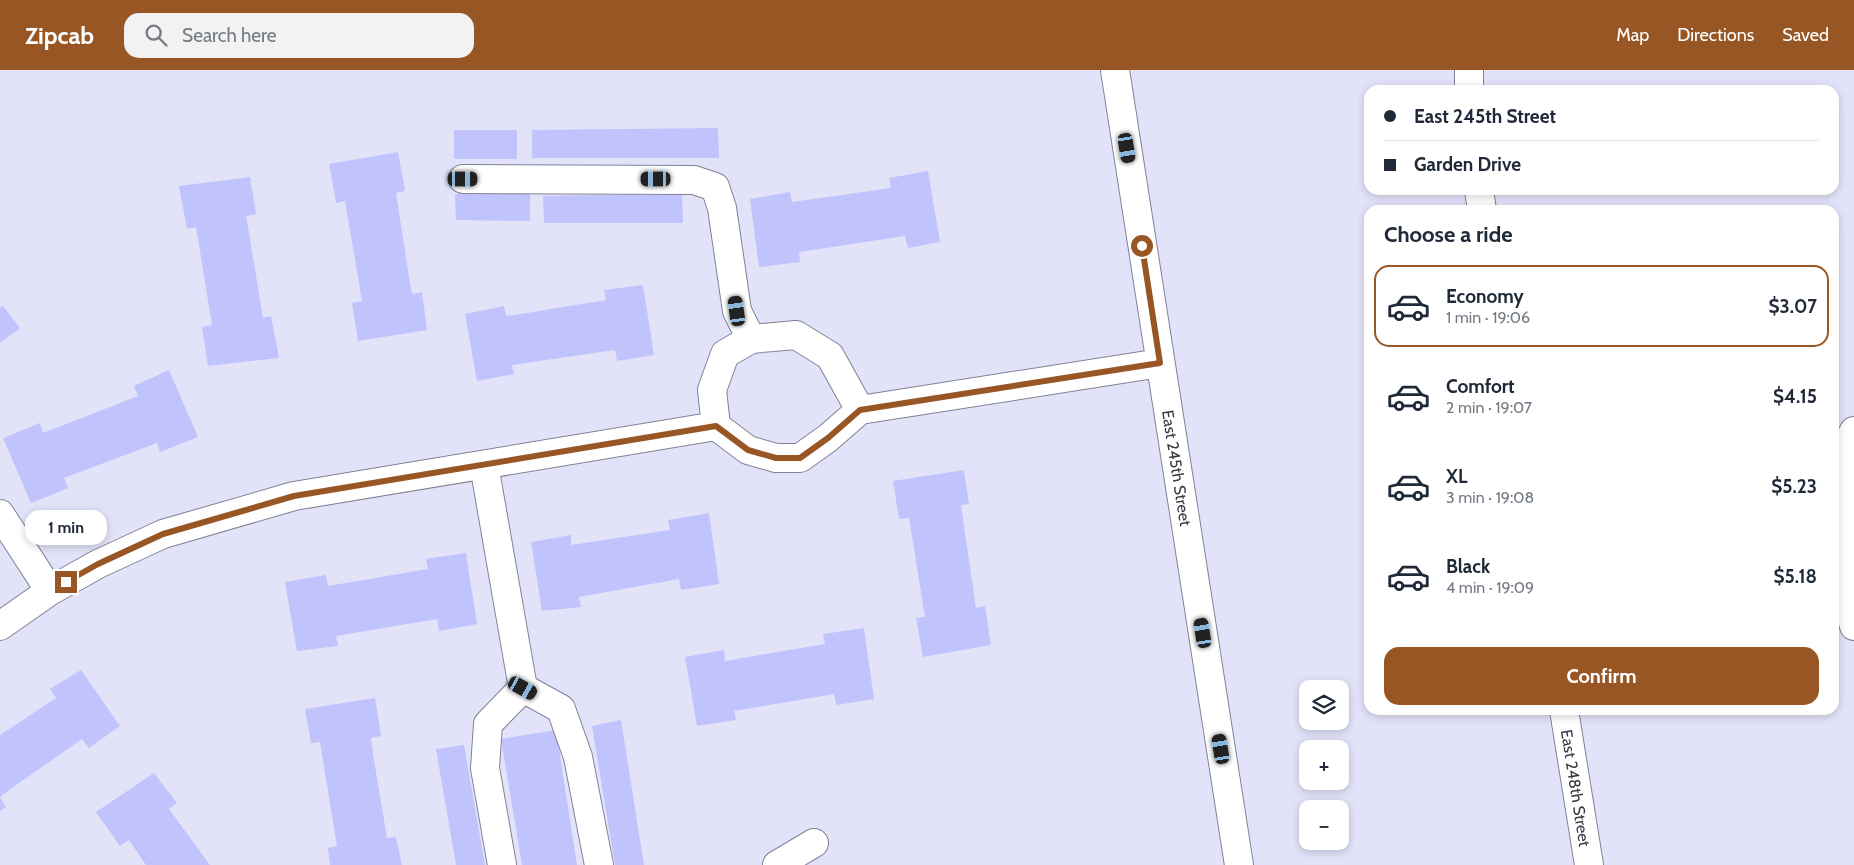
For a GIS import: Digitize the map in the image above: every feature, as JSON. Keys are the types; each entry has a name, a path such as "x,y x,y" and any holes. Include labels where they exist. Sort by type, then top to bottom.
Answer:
{"street":[{"name":"East 245th Street","path":"1115,70 1239,865"},
{"path":"1469,70 1469,85"},
{"path":"463,179 694,180 715,187 722,208 737,311 752,339"},
{"path":"716,426 712,390 725,354 752,339 796,335 830,356 860,410"},
{"path":"0,626 50,591 98,564 163,534 294,496 716,426 748,450 776,458 800,458 828,438 860,410 1160,363"},
{"path":"1854,431 1848,442 1846,599 1854,626"},
{"path":"484,465 523,688"},
{"path":"0,514 50,591"},
{"path":"502,865 485,768 488,724 523,688"},
{"path":"523,688 561,709 578,757 599,865"},
{"name":"East 248th Street","path":"1565,715 1589,865"},
{"path":"777,865 814,843"}],"building":[{"path":"718,128 719,158 532,158 532,130"},
{"path":"454,130 517,130 517,159 454,159"},
{"path":"398,152 405,191 396,193 409,277 412,294 422,292 427,330 358,341 352,303 362,301 345,201 336,203 329,164"},
{"path":"928,171 940,242 908,248 905,236 799,252 800,262 759,267 750,199 790,192 792,202 891,188 889,178"},
{"path":"250,177 256,214 246,216 263,318 271,316 279,358 208,366 202,327 212,325 196,227 187,229 179,186"},
{"path":"455,194 530,194 530,221 456,220"},
{"path":"682,194 683,223 544,223 543,196"},
{"path":"643,285 654,355 617,361 615,350 512,365 514,374 477,381 465,314 504,306 506,316 521,314 606,300 604,290"},
{"path":"3,306 20,328 0,343 0,308"},
{"path":"169,370 198,437 160,452 157,443 64,478 68,488 31,503 3,438 40,423 43,433 138,396 134,386"},
{"path":"964,470 969,504 961,505 976,608 985,606 991,645 923,657 916,618 925,617 909,518 899,519 893,481"},
{"path":"709,513 719,584 681,590 679,579 579,597 581,607 542,611 531,542 571,535 571,545 670,530 668,520"},
{"path":"466,553 477,624 439,631 437,619 336,636 338,646 297,651 285,582 326,575 328,586 428,569 426,559"},
{"path":"864,628 874,699 836,705 834,694 734,711 736,720 697,726 685,657 724,650 725,661 825,644 823,634"},
{"path":"81,670 120,726 89,748 82,739 0,797 0,735 56,698 50,689"},
{"path":"375,698 381,736 371,738 373,754 387,838 396,837 402,865 330,865 328,848 337,846 320,742 311,743 305,709"},
{"path":"621,720 644,865 615,865 592,726"},
{"path":"556,730 577,865 522,865 501,739"},
{"path":"464,745 485,865 456,865 436,749"},
{"path":"154,773 177,803 169,809 210,865 146,865 129,840 120,846 96,812"},
{"path":"0,797 6,807 0,811"}],"route":[{"path":"66,582 98,564 163,534 294,496 716,426 748,450 776,458 800,458 828,438 860,410 1160,363 1142,246"}]}
